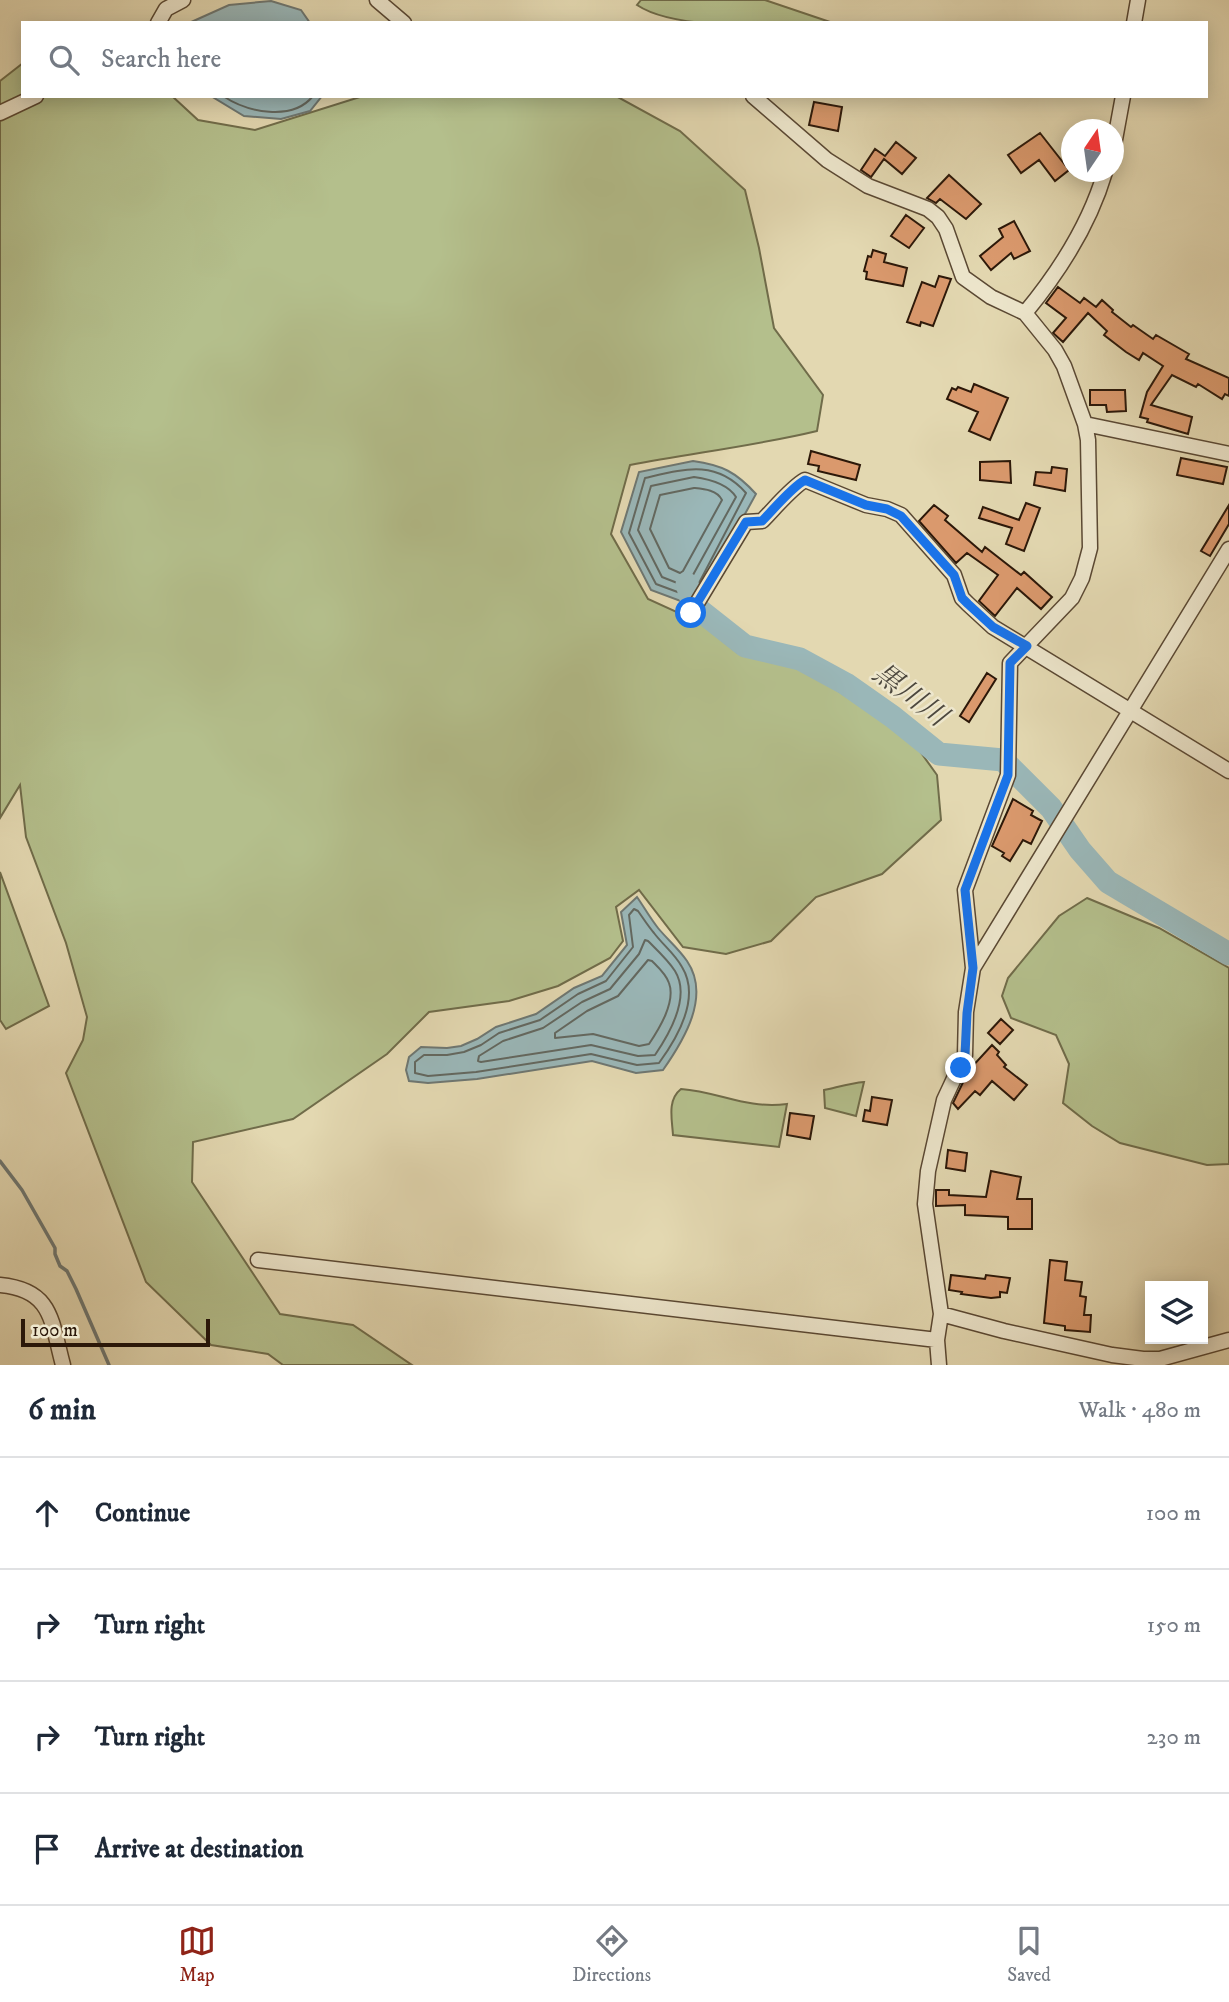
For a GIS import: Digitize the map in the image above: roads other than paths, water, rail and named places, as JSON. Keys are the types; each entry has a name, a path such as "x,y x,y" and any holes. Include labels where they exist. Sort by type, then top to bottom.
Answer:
{"street":[{"path":"159,21 166,9 183,0"},
{"path":"377,0 402,21"},
{"path":"1134,21 1138,0"},
{"path":"0,113 32,98"},
{"path":"755,98 827,160 868,186 928,209 938,217 946,229 963,277 991,297 1025,313 1060,358 1085,424 1088,440 1090,548 1082,578 1072,598 1010,663 1008,775 965,890 973,968 965,1055 944,1100 928,1171 925,1205 941,1314 937,1340 939,1365"},
{"path":"1119,119 1123,98"},
{"path":"1025,313 1076,240 1101,182"},
{"path":"1085,424 1229,454"},
{"path":"691,613 746,522 762,521 795,485 805,480 901,516 954,575 962,598 993,627 1229,771"},
{"path":"973,968 1229,549"},
{"path":"258,1260 937,1340"},
{"path":"0,1285 20,1287 39,1298 50,1315 62,1365"},
{"path":"941,1314 1004,1331 1112,1355 1143,1359 1160,1359 1229,1340"}],"water":[{"path":"271,1 301,10 309,21 193,21 229,5"},
{"path":"214,98 320,98 310,111 281,119 244,116"},
{"path":"693,461 728,471 756,494 694,606 651,590 621,532 639,472"},
{"path":"637,897 658,928 687,961 694,975 696,989 692,1017 663,1070 636,1073 592,1061 477,1079 428,1083 409,1081 406,1070 409,1057 421,1047 461,1046 496,1027 536,1014 574,988 602,976 627,945 621,912"}],"waterway":[{"name":"黒川川","path":"687,584 693,605 745,646 800,659 846,684 939,754 1003,760 1051,808 1080,850 1108,882 1229,954"},
{"path":"0,1161 22,1190 55,1248 60,1266 67,1271 76,1289 109,1365"}]}
